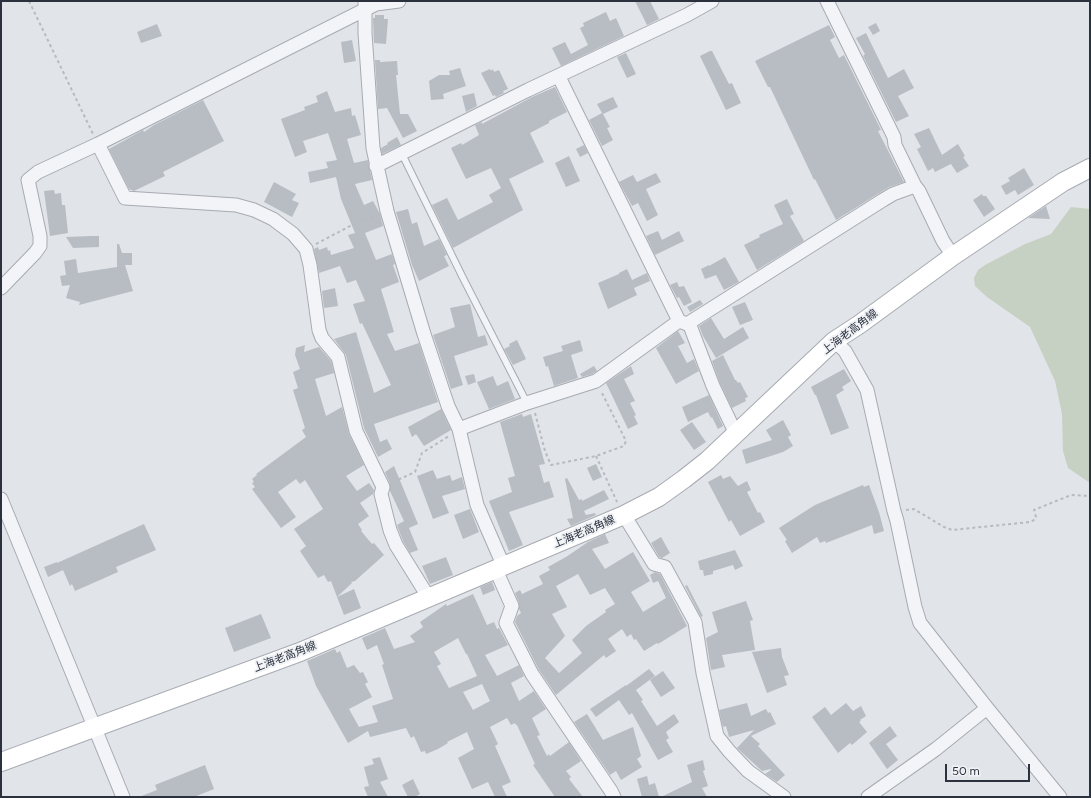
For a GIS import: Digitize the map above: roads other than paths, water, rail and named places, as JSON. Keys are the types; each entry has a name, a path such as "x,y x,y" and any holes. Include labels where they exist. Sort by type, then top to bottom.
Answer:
{"main road":[{"name":"上海老高角線","path":"1,762 300,652 500,569 624,515 659,497 707,461 834,341 860,324 953,256 1063,182 1090,168"}],"street":[{"path":"1,288 40,246 40,236 28,180 38,172 98,144 364,6 399,1"},
{"path":"376,166 528,90 680,18 712,1"},
{"path":"827,1 894,137 895,145 915,186 919,191 943,241 953,256"},
{"path":"364,6 373,148 376,166 387,211 424,334 448,406 460,430 478,505 512,606 506,623 532,674 614,797"},
{"path":"558,76 684,322 736,434"},
{"path":"98,144 125,198 236,205 254,210 273,219 293,234 306,249 310,265 319,330 322,338 338,357 356,431 383,487 381,494 390,530 396,545 429,598"},
{"path":"460,430 530,402 596,381 684,322 882,200 893,194 915,186"},
{"path":"834,341 845,351 867,390 915,607 920,623 1060,797"},
{"path":"1,498 123,797"},
{"path":"624,515 654,564 665,567 695,622 703,673 717,736 748,771 784,797"},
{"path":"868,797 936,749 987,708"}],"lane":[{"path":"402,154 462,278 530,402"}]}
